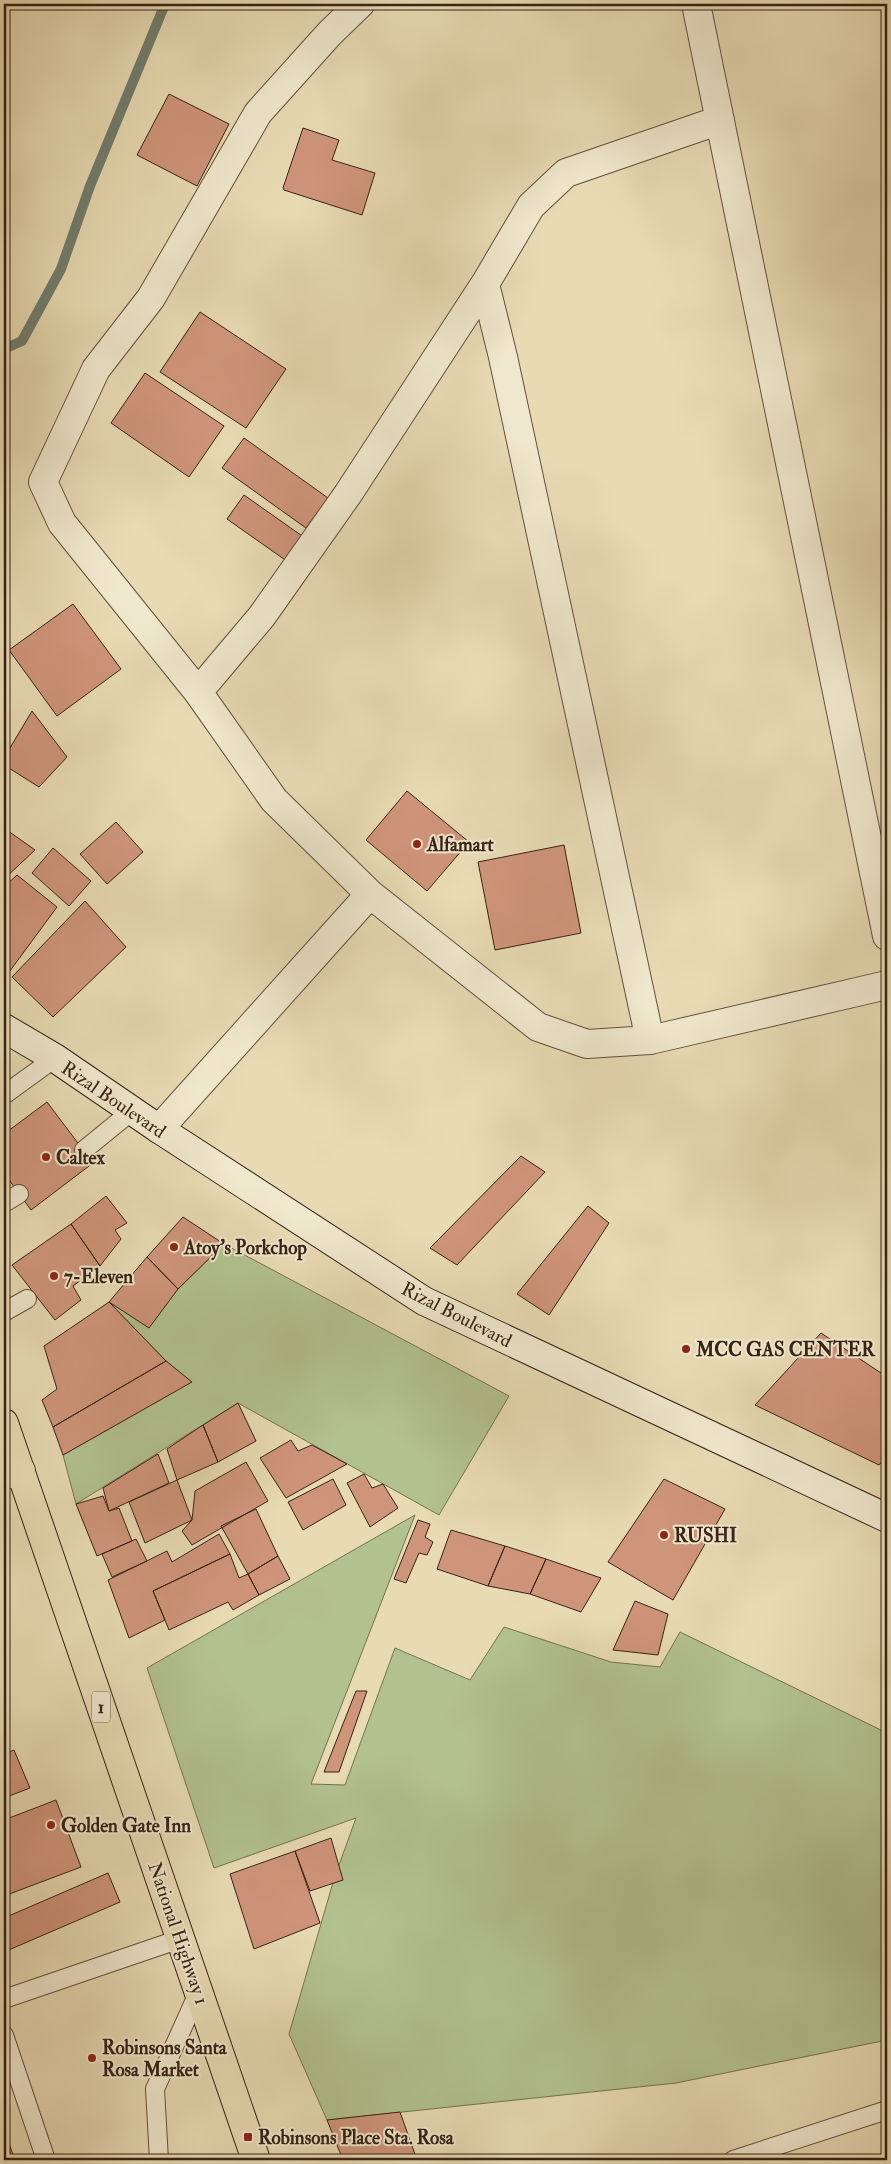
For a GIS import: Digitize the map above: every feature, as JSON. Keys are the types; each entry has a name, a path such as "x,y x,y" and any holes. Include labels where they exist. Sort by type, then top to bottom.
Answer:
{"highway":[{"name":"National Highway 1","path":"4,1423 12,1473 199,1991 256,2160"}],"street":[{"path":"360,4 330,33 258,113 151,298 96,369 43,482 62,523 198,692 274,800 370,894 538,1027 587,1044 650,1040 887,986"},
{"path":"696,4 887,936"},
{"path":"198,692 262,616 348,494 485,284 531,206 566,173 720,120"},
{"path":"485,284 504,357 650,1040"},
{"path":"159,1129 370,894"},
{"name":"Rizal Boulevard","path":"4,1028 54,1058 159,1129 424,1300 887,1518"}],"lane":[{"path":"4,1095 54,1058"},
{"path":"84,1150 132,1110"},
{"path":"4,1312 26,1299"},
{"path":"4,1999 180,1939"},
{"path":"158,2160 155,2089 199,1991"},
{"path":"4,2035 46,2160"},
{"path":"733,2160 887,2110"}],"green space":[{"path":"224,1244 509,1396 439,1515 238,1403 76,1504 63,1455 191,1382 166,1361 109,1302 149,1327 178,1289"},
{"path":"415,1515 311,1784 345,1785 395,1648 470,1680 504,1627 611,1662 660,1667 680,1632 887,1733 887,2040 676,2083 327,2120 289,2034 334,1879 356,1818 214,1868 147,1668"}],"building":[{"path":"169,94 229,124 197,186 137,155"},
{"path":"303,128 339,140 332,160 375,173 362,215 284,190 283,188"},
{"path":"200,312 286,369 246,428 160,372"},
{"path":"145,373 224,426 189,477 111,423"},
{"path":"244,438 328,498 306,528 222,468"},
{"path":"244,495 305,538 288,562 227,519"},
{"path":"73,604 121,669 57,716 9,650"},
{"path":"32,711 67,757 39,787 4,765 4,758"},
{"path":"407,791 469,842 427,891 366,840"},
{"path":"116,822 143,852 107,884 80,854"},
{"path":"4,828 35,850 4,879"},
{"path":"564,845 581,933 495,950 478,862"},
{"path":"53,848 91,881 69,906 32,873"},
{"path":"17,875 57,907 4,979 4,887"},
{"path":"85,901 126,947 53,1017 12,977"},
{"name":"Caltex","path":"47,1102 93,1163 31,1210 4,1173 4,1134"},
{"path":"521,1156 545,1172 457,1265 430,1248"},
{"path":"106,1196 127,1223 115,1230 121,1239 100,1266 71,1224"},
{"path":"588,1206 609,1223 549,1315 517,1294"},
{"path":"183,1217 224,1244 178,1289 147,1257"},
{"name":"7-Eleven","path":"71,1224 100,1266 73,1286 81,1300 55,1320 12,1265"},
{"path":"147,1257 178,1289 149,1328 109,1302"},
{"path":"109,1302 166,1361 53,1427 42,1400 57,1389 44,1346"},
{"path":"821,1333 887,1377 887,1455 879,1465 755,1405"},
{"path":"166,1361 192,1382 63,1455 53,1427"},
{"path":"238,1403 256,1441 218,1462 203,1425"},
{"path":"203,1425 218,1462 177,1480 167,1449"},
{"path":"291,1440 298,1451 312,1445 347,1464 286,1498 260,1458"},
{"path":"158,1454 169,1483 109,1511 103,1488"},
{"path":"246,1462 268,1501 192,1545 182,1531 192,1520 195,1491"},
{"path":"364,1474 372,1488 383,1484 398,1508 370,1527 347,1483"},
{"path":"333,1479 346,1505 303,1530 288,1502"},
{"path":"664,1479 725,1509 673,1600 608,1562"},
{"path":"177,1480 192,1520 145,1543 129,1502"},
{"path":"103,1496 109,1511 119,1508 132,1541 97,1556 76,1504"},
{"path":"256,1509 278,1556 248,1574 221,1526"},
{"path":"418,1520 430,1524 425,1537 433,1542 427,1555 419,1553 406,1583 394,1579"},
{"path":"451,1530 505,1546 488,1586 437,1569"},
{"path":"219,1534 230,1554 153,1591 165,1620 129,1638 108,1580 167,1551 172,1562"},
{"path":"136,1539 147,1561 112,1577 102,1554"},
{"path":"505,1546 546,1559 530,1594 488,1586"},
{"path":"230,1554 239,1578 248,1574 259,1595 233,1610 228,1602 169,1630 153,1591"},
{"path":"278,1556 290,1579 259,1595 248,1574"},
{"path":"546,1559 601,1578 581,1612 530,1594"},
{"path":"635,1601 668,1614 658,1655 613,1650"},
{"path":"356,1691 367,1691 339,1772 324,1772"},
{"path":"14,1750 30,1788 4,1798 4,1754"},
{"path":"56,1800 81,1867 4,1896 4,1820"},
{"path":"331,1838 343,1880 310,1891 295,1851"},
{"path":"295,1851 320,1923 254,1949 230,1874"},
{"path":"108,1873 120,1902 4,1952 4,1918"},
{"path":"400,2112 417,2160 343,2160 327,2120"},
{"path":"4,2130 15,2160 4,2160"}],"waterway":[{"path":"4,349 22,341 61,269 90,186 165,4"}],"place":[{"name":"Alfamart","path":"417,844"},
{"name":"Caltex","path":"46,1157"},
{"name":"Atoy's Porkchop","path":"174,1247"},
{"name":"7-Eleven","path":"54,1276"},
{"name":"MCC GAS CENTER","path":"686,1349"},
{"name":"RUSHI","path":"664,1535"},
{"name":"Golden Gate Inn","path":"51,1825"},
{"name":"Robinsons Santa Rosa Market","path":"92,2058"},
{"name":"Robinsons Place Sta. Rosa","path":"248,2137"}]}
